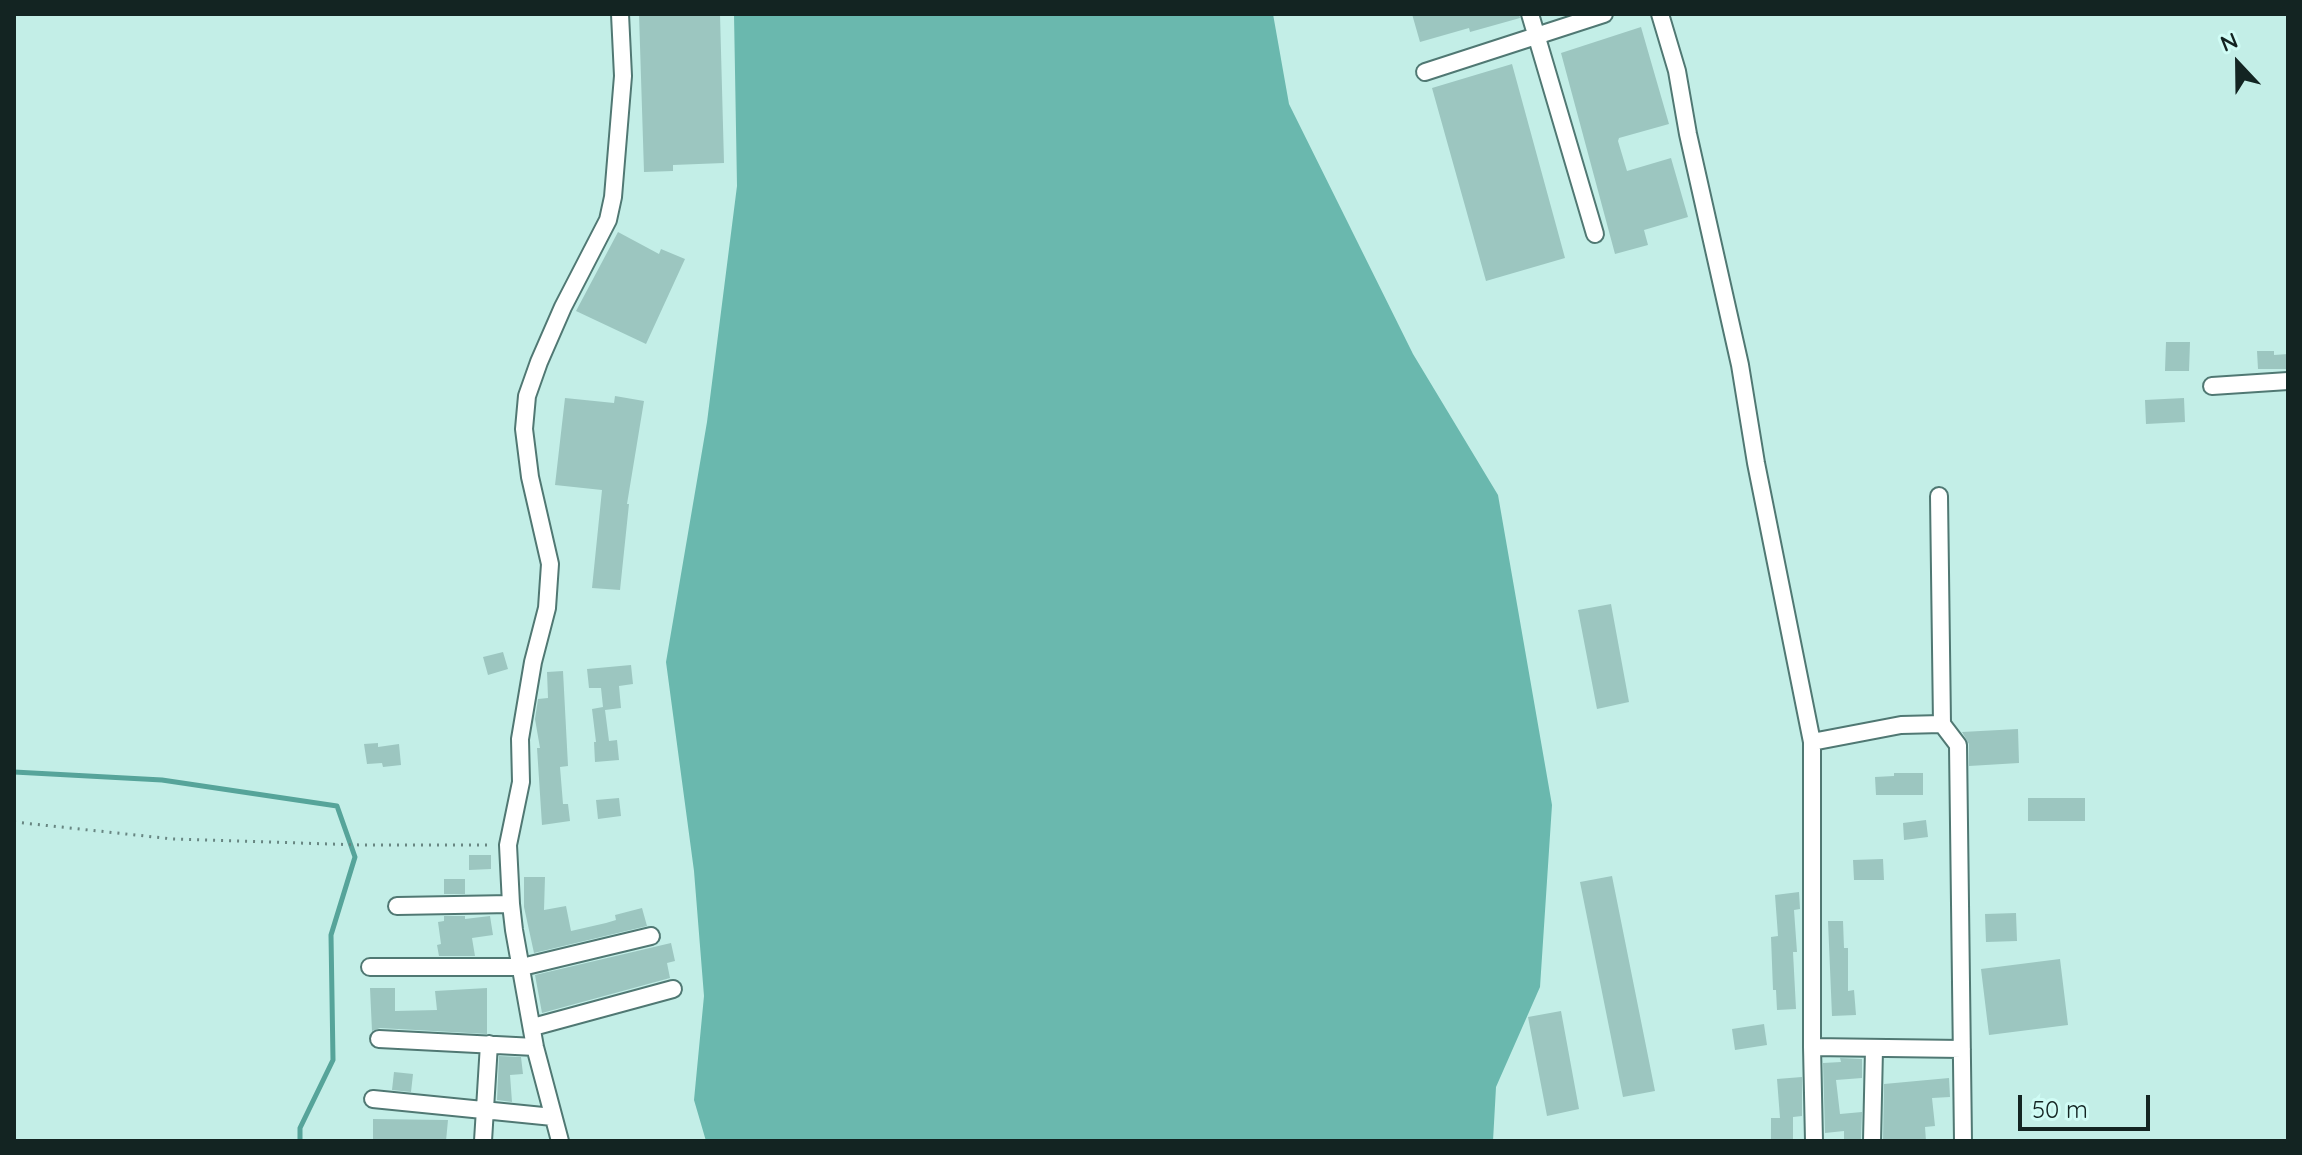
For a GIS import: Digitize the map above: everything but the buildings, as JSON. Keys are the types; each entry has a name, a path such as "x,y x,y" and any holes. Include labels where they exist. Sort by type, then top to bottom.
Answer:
{"street":[{"path":"560,1141 535,1047 514,930 508,845 521,782 520,739 533,662 547,608 550,564 530,477 524,429 527,396 539,362 563,307 608,220 613,197 623,76 620,14"},
{"path":"1530,14 1595,234"},
{"path":"1425,72 1604,14"},
{"path":"1660,14 1677,71 1688,134 1740,365 1756,463 1812,742 1814,1141"},
{"path":"2212,386 2288,381"},
{"path":"1939,496 1942,724 1958,745 1963,1141"},
{"path":"1812,742 1901,725 1942,724"},
{"path":"397,906 511,904"},
{"path":"370,967 522,967 651,936"},
{"path":"533,1027 673,989"},
{"path":"379,1039 535,1047"},
{"path":"483,1141 489,1044"},
{"path":"1812,1047 1962,1049"},
{"path":"1872,1141 1874,1049"},
{"path":"373,1099 553,1117"}],"path":[{"path":"14,822 173,839 362,845 508,845"}],"shaded area":[{"path":"734,14 1273,14 1289,104 1413,354 1498,495 1552,805 1540,987 1496,1087 1493,1141 706,1141 694,1100 704,996 694,871 666,662 707,422 737,186"}],"waterway":[{"path":"14,772 162,780 337,806 355,857 331,935 333,1060 300,1128 300,1141"}]}
